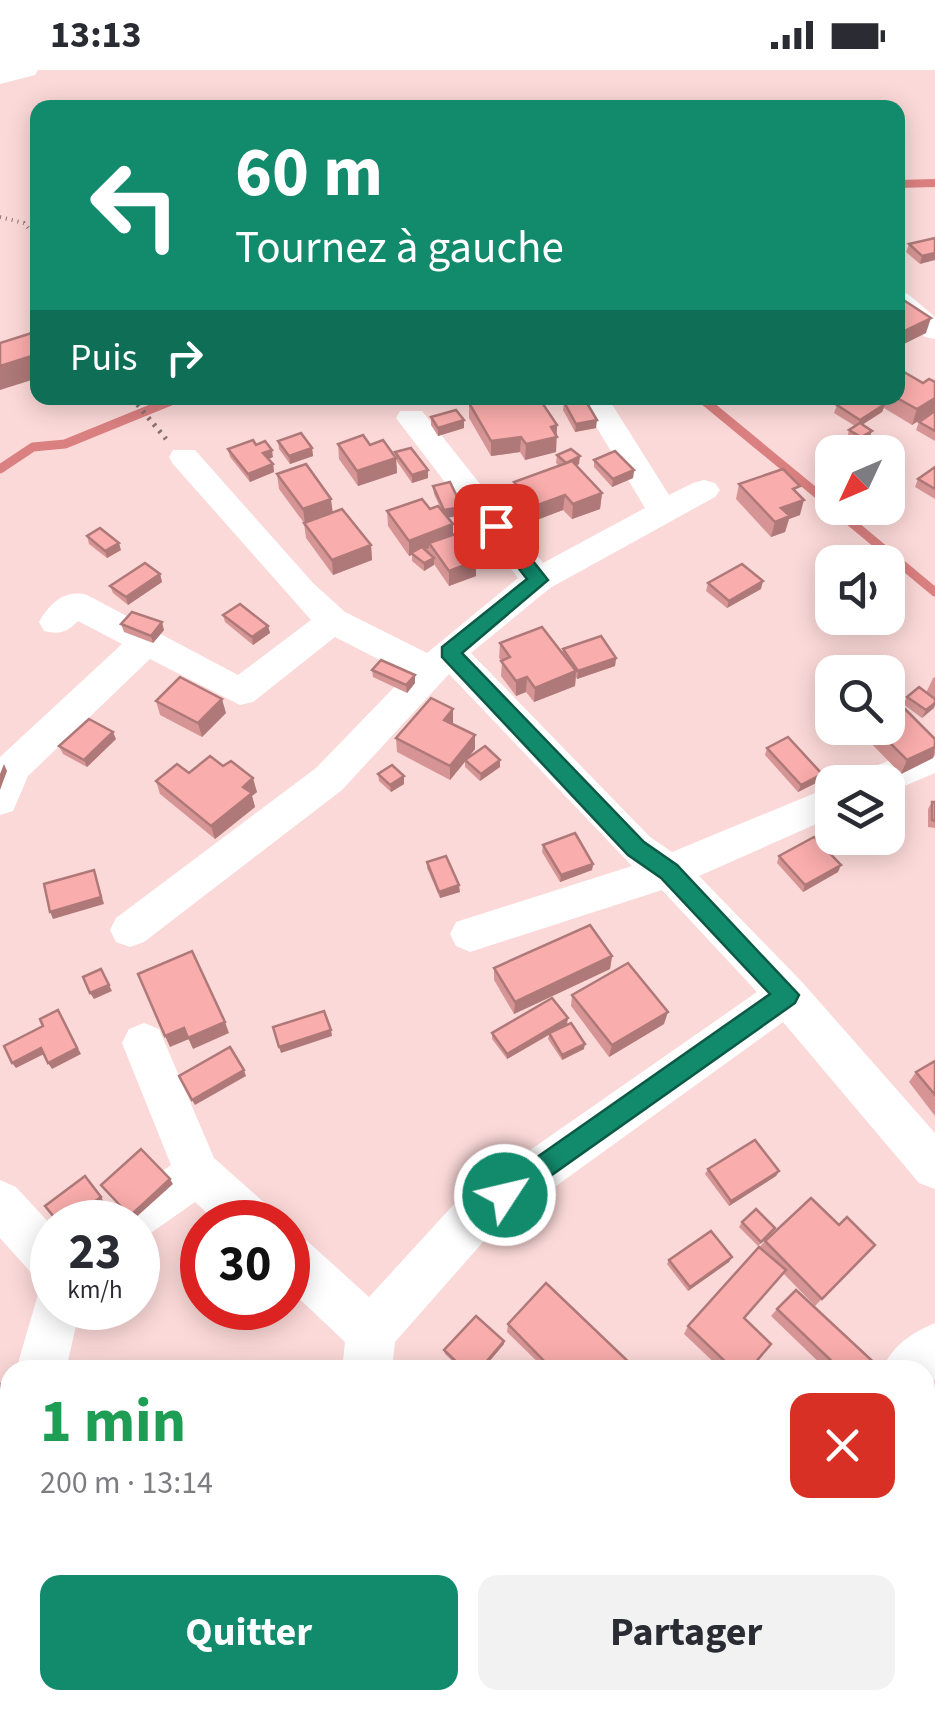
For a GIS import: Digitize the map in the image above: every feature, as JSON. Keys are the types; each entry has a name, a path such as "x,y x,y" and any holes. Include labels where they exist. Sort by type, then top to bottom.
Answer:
{"street":[{"path":"0,76 27,70"},
{"path":"905,306 934,330 905,341"},
{"path":"595,405 663,512"},
{"path":"410,418 538,580"},
{"path":"184,457 300,591 333,622 440,662 636,848 669,871 787,995 935,1167"},
{"path":"130,930 330,779 440,662 538,580 704,490"},
{"path":"56,622 75,604 240,692 333,622"},
{"path":"0,800 13,768 146,642"},
{"path":"905,770 935,757"},
{"path":"470,934 669,871 815,808"},
{"path":"310,1282 369,1351 474,1217 787,995"},
{"path":"144,1043 197,1173 227,1200"},
{"path":"160,1200 197,1173"},
{"path":"0,1203 30,1236"},
{"path":"43,1360 50,1330"}],"path":[{"path":"0,217 24,223 30,230"},
{"path":"137,405 146,418"}],"building":[{"path":"935,238 935,253 922,256 909,244"},
{"path":"905,301 931,318 905,331"},
{"path":"30,334 30,357 0,366 0,343"},
{"path":"905,373 923,383 929,379 935,382 935,398 917,409 905,402"},
{"path":"470,405 544,405 557,425 551,427 557,437 526,444 521,437 491,441"},
{"path":"566,405 588,405 597,420 576,424"},
{"path":"837,405 883,405 860,420"},
{"path":"456,410 464,420 438,428 431,417"},
{"path":"935,411 935,431 919,422"},
{"path":"860,423 872,431 858,435 849,430"},
{"path":"301,433 312,448 289,456 278,441"},
{"path":"363,435 370,445 383,440 396,458 357,471 338,444"},
{"path":"253,440 256,445 265,441 272,450 263,453 273,464 248,474 228,449"},
{"path":"411,448 428,470 412,475 395,452"},
{"path":"571,449 580,456 566,463 557,455"},
{"path":"615,451 634,470 613,479 594,460"},
{"path":"572,461 602,493 573,504 565,495 535,506 514,482"},
{"path":"306,464 331,499 303,509 277,474"},
{"path":"935,467 935,489 918,479"},
{"path":"783,469 800,486 793,489 804,500 781,508 790,516 775,522 739,484"},
{"path":"450,482 462,507 444,510 433,486"},
{"path":"422,499 430,509 438,506 453,524 409,541 387,511"},
{"path":"511,500 523,511 509,517 498,506"},
{"path":"342,509 371,545 332,560 304,523"},
{"path":"487,523 494,532 483,536 493,549 472,555 476,561 449,571 429,543"},
{"path":"100,528 119,543 105,551 87,536"},
{"path":"422,547 434,558 424,563 411,553"},
{"path":"145,563 160,574 126,597 110,586"},
{"path":"742,564 763,581 729,601 708,583"},
{"path":"240,604 268,626 252,637 223,615"},
{"path":"132,612 162,622 151,636 121,624"},
{"path":"542,627 576,671 535,688 527,677 516,681 501,661 510,657 500,643"},
{"path":"601,636 616,658 578,671 563,649"},
{"path":"381,660 415,675 406,685 372,670"},
{"path":"180,677 222,699 198,723 156,701"},
{"path":"919,687 935,699 926,710 907,697"},
{"path":"431,698 453,709 444,720 475,735 450,766 396,738"},
{"path":"905,709 935,739 935,747 907,760 892,745 905,745"},
{"path":"89,719 113,732 84,760 59,746"},
{"path":"788,737 815,766 815,778 801,785 767,748"},
{"path":"485,746 500,760 481,774 465,760"},
{"path":"210,756 223,766 231,761 253,778 243,787 252,793 211,826 156,781 177,764 189,773"},
{"path":"392,765 404,776 390,785 378,774"},
{"path":"575,833 593,864 561,875 543,845"},
{"path":"814,837 815,855 831,855 841,865 805,885 779,856"},
{"path":"446,856 459,885 439,892 427,862"},
{"path":"94,870 101,897 50,912 44,884"},
{"path":"590,925 612,956 515,1002 494,968"},
{"path":"192,951 225,1022 188,1038 184,1028 165,1036 138,974"},
{"path":"628,963 668,1012 612,1045 572,995"},
{"path":"101,969 109,985 90,993 83,977"},
{"path":"552,998 568,1018 507,1054 492,1033"},
{"path":"58,1010 77,1048 48,1063 41,1048 12,1063 4,1046 43,1026 40,1019"},
{"path":"324,1011 331,1030 279,1047 273,1027"},
{"path":"571,1023 585,1044 562,1055 549,1033"},
{"path":"230,1047 244,1070 192,1100 179,1076"},
{"path":"935,1061 935,1095 916,1072"},
{"path":"755,1140 779,1171 731,1201 708,1169"},
{"path":"141,1149 170,1179 147,1200 115,1200 101,1185"},
{"path":"85,1176 101,1197 97,1200 53,1200"},
{"path":"811,1198 839,1225 847,1217 875,1245 822,1299 765,1241"},
{"path":"756,1209 775,1228 761,1242 742,1222"},
{"path":"711,1231 732,1257 690,1287 669,1260"},
{"path":"759,1247 786,1270 744,1318 771,1344 757,1360 724,1360 688,1326"},
{"path":"546,1283 627,1360 543,1360 508,1324"},
{"path":"796,1290 871,1360 831,1360 777,1309"},
{"path":"476,1316 504,1341 488,1360 454,1360 444,1350"}],"waterway":[{"path":"905,184 935,183"},
{"path":"0,469 33,447 65,444 161,405"},
{"path":"709,405 815,492"},
{"path":"854,525 935,592"}],"route":[{"path":"496,526 538,580 449,652 636,848 669,871 787,995 505,1195"}]}
